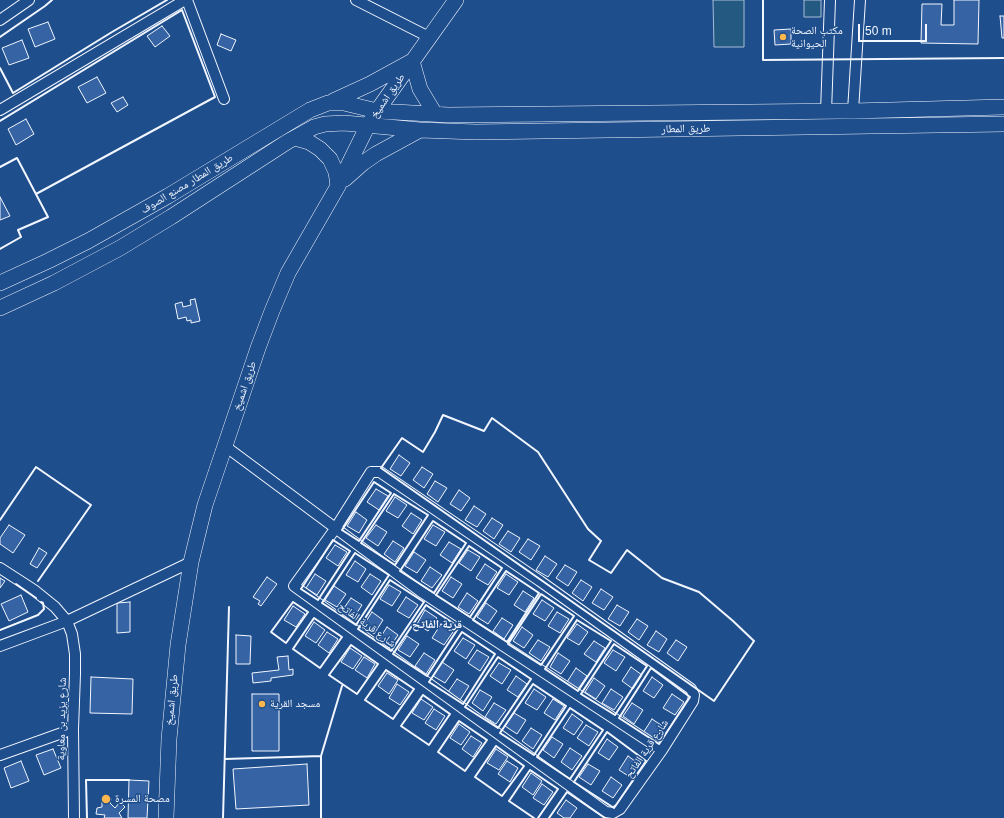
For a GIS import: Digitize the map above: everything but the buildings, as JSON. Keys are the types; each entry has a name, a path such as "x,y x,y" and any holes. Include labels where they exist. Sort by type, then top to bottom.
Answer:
{"highway":[{"name":"طريق اشميخ","path":"166,818 169,739 178,645 191,562 205,505 272,311 288,273 338,186 368,125 456,0"},
{"path":"328,103 370,84 412,61 420,88 442,115 439,124 441,131"},
{"name":"طريق المطار مصنع الصوف","path":"0,283 88,241 128,219 310,110 328,103 344,102 377,111"},
{"name":"طريق المطار","path":"377,111 442,115 826,112 1004,107"},
{"name":"طريق المطار مصنع الصوف","path":"0,308 87,266 146,233 314,127 324,124 344,123 368,125"},
{"name":"طريق المطار","path":"368,125 420,130 476,132 1004,124"},
{"path":"338,186 363,163 376,154 420,130"},
{"path":"295,138 309,142 325,154 336,172 338,186"},
{"path":"196,179 205,196"}],"street":[{"path":"1,18 29,0"},
{"path":"0,110 186,0 224,99"},
{"path":"356,0 429,37"},
{"path":"826,112 830,0"},
{"path":"853,111 860,0"},
{"path":"225,446 420,590 662,750"},
{"name":"شارع قرية الفاتح","path":"371,472 380,472 540,581 691,689 694,695 693,700 662,750 620,809 613,813 606,812 294,586 336,529 371,472"},
{"path":"0,646 66,621 191,562"},
{"path":"0,568 34,590 54,607 66,621"},
{"name":"شارع يزيد بن معاوية","path":"66,621 72,634 75,654 73,729 74,818"},
{"path":"0,755 73,729"}],"shaded area":[{"path":"713,0 744,0 744,47 714,47"},
{"path":"804,0 821,0 821,17 804,17"}],"wall":[{"path":"0,37 52,0"},
{"path":"0,68 13,93 167,0"},
{"path":"763,0 763,60 1004,58"},
{"path":"0,121 182,10 215,97 36,194"},
{"path":"0,167 17,158 48,217 18,230 21,237 0,249"},
{"path":"443,415 484,431 492,418 538,452 588,529 601,541 589,560 611,573 627,550 662,578 699,592 754,641 714,701 381,468 402,438 423,452 443,415"},
{"path":"0,520 36,467 91,505 38,581"},
{"path":"374,482 391,493 359,541 342,530 374,482"},
{"path":"394,494 428,515 395,565 361,543 394,494"},
{"path":"433,521 466,543 434,593 400,571 433,521"},
{"path":"333,540 350,551 318,600 301,589 333,540"},
{"path":"469,546 502,568 470,617 436,595 469,546"},
{"path":"355,553 389,575 356,625 322,603 355,553"},
{"path":"506,571 539,593 507,642 473,620 506,571"},
{"path":"390,580 424,602 391,651 358,629 390,580"},
{"path":"16,584 36,598"},
{"path":"541,594 574,616 541,665 508,644 541,594"},
{"path":"0,630 38,615 44,609 43,603 41,602"},
{"path":"293,602 308,612 286,643 271,632 293,602"},
{"path":"426,605 459,627 427,676 393,654 426,605"},
{"path":"223,818 229,607"},
{"path":"314,618 342,637 320,668 293,649 314,618"},
{"path":"577,620 611,641 578,691 545,669 577,620"},
{"path":"462,632 495,654 463,704 429,682 462,632"},
{"path":"614,644 647,666 615,715 581,694 614,644"},
{"path":"351,645 378,664 357,694 329,675 351,645"},
{"path":"498,657 531,679 498,728 465,707 498,657"},
{"path":"651,668 690,697 659,744 619,718 651,668"},
{"path":"386,670 414,689 393,719 365,700 386,670"},
{"path":"533,684 566,706 534,755 500,733 533,684"},
{"path":"321,818 321,756 342,686"},
{"path":"423,695 450,714 429,745 401,726 423,695"},
{"path":"570,708 603,730 570,779 537,757 570,708"},
{"path":"459,721 487,740 465,771 438,752 459,721"},
{"path":"607,732 646,761 614,808 574,782 607,732"},
{"path":"496,746 524,766 502,796 475,777 496,746"},
{"path":"225,759 321,756"},
{"path":"534,818 509,801 530,770 558,789 538,818"},
{"path":"87,818 86,780 129,780"},
{"path":"549,818 567,792 605,818"}],"place":[{"name":"مكتب الصحة الحيوانية","path":"783,37"},
{"name":"مسجد القرية","path":"262,704"},
{"name":"مصحة المسرة","path":"106,799"}],"district":[{"name":"قرية الفاتح","path":"437,625"}]}
